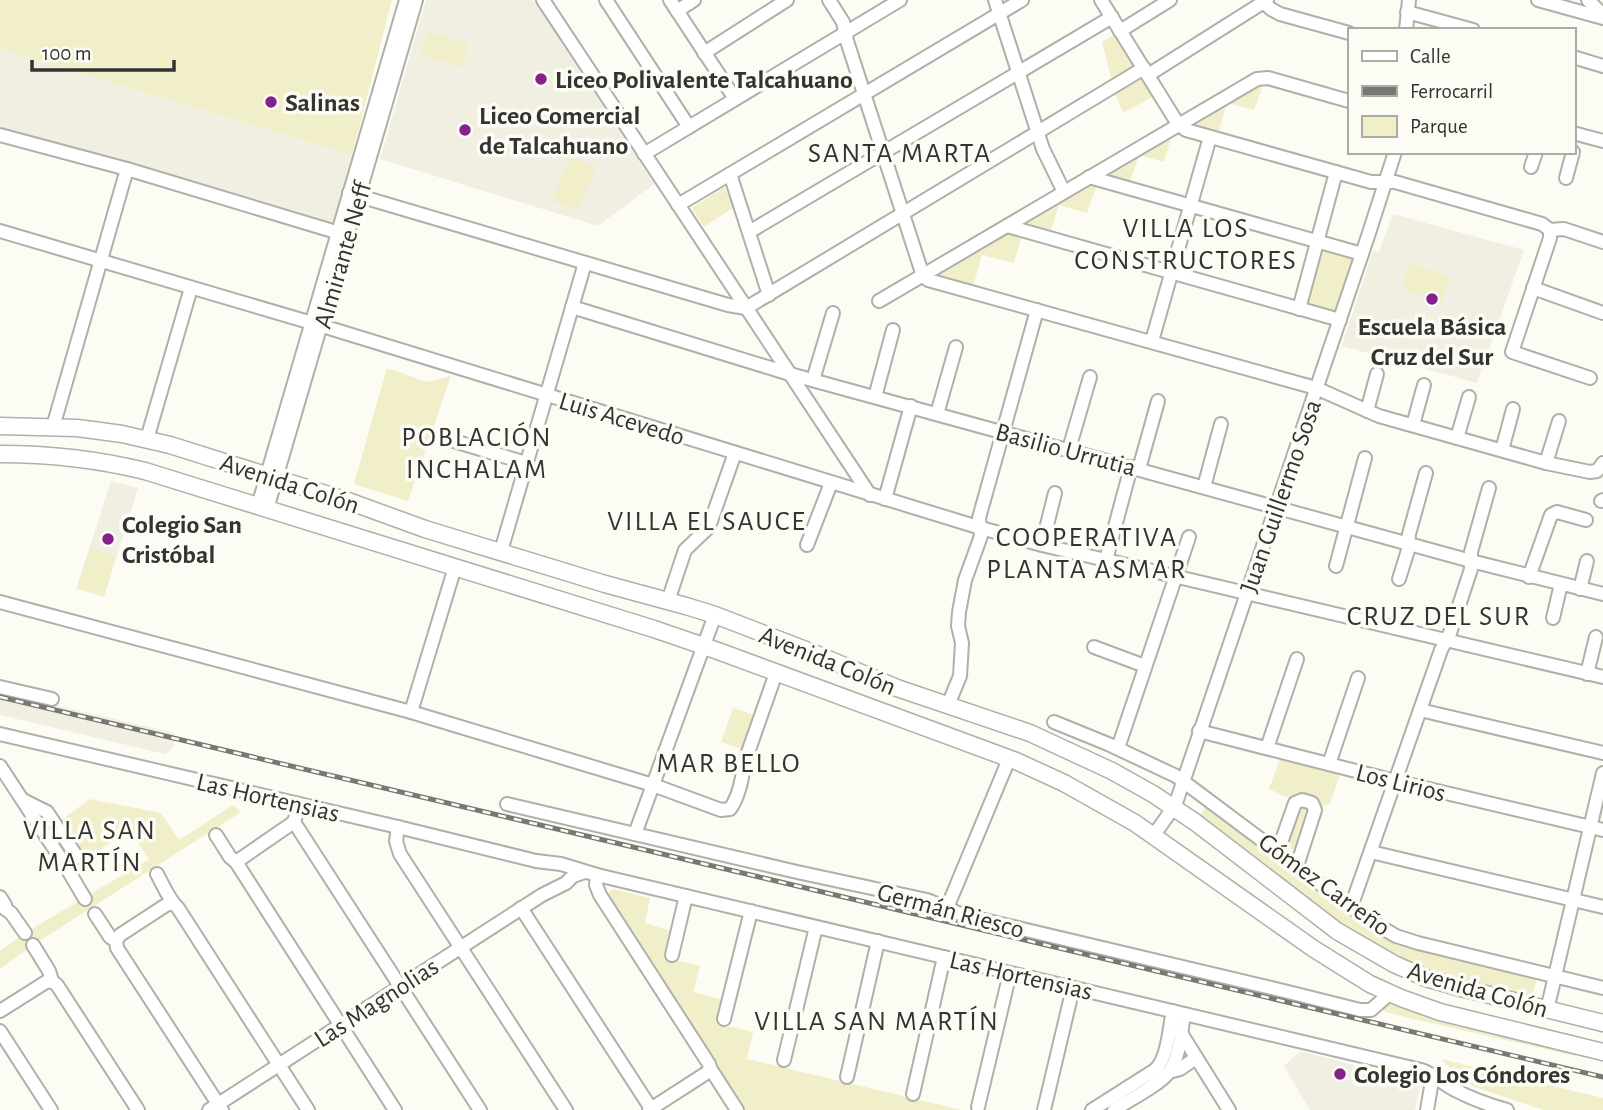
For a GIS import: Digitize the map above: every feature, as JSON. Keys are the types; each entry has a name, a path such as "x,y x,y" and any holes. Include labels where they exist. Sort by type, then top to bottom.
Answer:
{"main road":[{"name":"Avenida Colón","path":"0,426 100,430 147,439 272,476 425,529 715,615 897,688 1018,729 1069,750 1133,782 1214,836 1337,931 1378,956 1410,971 1443,983 1603,1023"},
{"name":"Avenida Colón","path":"0,454 63,456 145,471 704,646 1009,759 1091,797 1154,835 1330,960 1370,984 1449,1015 1603,1052"}],"street":[{"name":"Almirante Neff","path":"355,194 405,0"},
{"name":"Almirante Neff","path":"263,507 355,194 416,0"},
{"path":"606,0 689,127"},
{"path":"694,0 673,6 735,99"},
{"path":"705,53 787,0"},
{"path":"829,0 843,22 923,276 930,281 1317,388 1367,411 1546,463 1594,472 1600,469 1603,463"},
{"path":"644,154 900,0"},
{"path":"995,0 1049,164 1064,192"},
{"path":"678,205 1023,0"},
{"path":"1101,0 1178,124 1186,130 1371,181 1395,182 1542,224 1550,230 1564,229 1603,242"},
{"path":"1120,31 1170,0"},
{"path":"1538,0 1603,17"},
{"path":"1588,0 1603,17"},
{"path":"547,1 644,154 870,495"},
{"path":"355,194 746,309 1264,1 1280,14 1348,33"},
{"path":"1406,28 1408,6 1468,28"},
{"path":"749,232 1112,17"},
{"path":"1575,58 1603,65"},
{"path":"879,301 1260,78 1348,101"},
{"path":"1576,133 1603,141"},
{"path":"0,135 127,169 343,234"},
{"path":"1152,341 1210,137"},
{"name":"Juan Guillermo Sosa","path":"1154,835 1173,808 1183,780 1394,154"},
{"path":"1531,167 1535,154"},
{"path":"1566,178 1572,154"},
{"path":"53,427 127,169"},
{"path":"1299,309 1336,172"},
{"path":"730,174 769,295"},
{"path":"1089,177 1362,254"},
{"path":"1007,226 1340,320"},
{"path":"1550,230 1550,238 1512,352 1590,378"},
{"name":"Luis Acevedo","path":"0,231 316,324 870,495 1042,545 1603,677"},
{"path":"501,551 585,263"},
{"path":"147,439 191,288"},
{"path":"1534,288 1603,313"},
{"name":"Basilio Urrutia","path":"572,307 790,374 1408,544 1603,594"},
{"path":"948,705 960,676 960,602 981,536 979,517 1037,310"},
{"path":"813,380 833,313"},
{"path":"875,397 894,330"},
{"path":"937,414 956,347"},
{"path":"1367,411 1377,374"},
{"path":"1069,449 1090,377"},
{"path":"1413,425 1424,385"},
{"path":"1457,438 1469,397"},
{"path":"1106,560 1158,401"},
{"path":"885,499 911,407"},
{"path":"1502,450 1513,409"},
{"path":"1546,463 1559,421"},
{"path":"1204,487 1221,424"},
{"path":"441,438 526,463"},
{"path":"668,601 685,550 707,529 711,521 735,453"},
{"path":"1336,566 1364,458"},
{"path":"1399,579 1426,473"},
{"path":"807,545 831,483"},
{"path":"1351,907 1471,569 1471,552 1489,488"},
{"path":"1042,545 1055,493"},
{"path":"1530,577 1551,515 1557,512 1586,520"},
{"path":"1113,746 1145,666 1189,537"},
{"path":"1580,589 1587,561"},
{"path":"411,712 455,567"},
{"path":"1553,618 1561,584"},
{"path":"0,602 411,712 653,785 721,810 730,809 734,803 744,775 745,761 776,673"},
{"path":"635,834 715,615"},
{"path":"1587,674 1596,637"},
{"path":"1094,647 1145,666"},
{"path":"1267,748 1297,659"},
{"path":"1329,764 1358,678"},
{"path":"0,687 52,699"},
{"path":"1420,710 1603,753"},
{"name":"Gómez Carreño","path":"1054,722 1170,771 1378,926 1407,940 1603,988"},
{"name":"Los Lirios","path":"1199,731 1597,829"},
{"name":"Las Hortensias","path":"0,734 536,861 559,874 591,873 1421,1070 1478,1101 1507,1110"},
{"path":"947,908 1009,759"},
{"path":"0,766 85,899"},
{"path":"1547,1010 1573,900 1597,829 1603,773"},
{"path":"1278,851 1294,806 1299,800 1312,803 1315,808 1297,866"},
{"path":"236,862 294,822 299,804"},
{"name":"Germán Riesco","path":"507,804 927,900 963,915 1360,1010 1371,1010 1389,993"},
{"path":"294,822 480,1110"},
{"path":"398,827 398,850 566,1110"},
{"path":"216,835 395,1110"},
{"path":"1371,852 1603,907"},
{"path":"591,873 598,892 737,1110"},
{"path":"157,874 172,903 177,906 308,1110"},
{"name":"Las Magnolias","path":"217,1108 542,895 559,874"},
{"path":"672,955 686,896"},
{"path":"172,903 118,936 116,946 217,1108"},
{"path":"1,906 11,913 25,933"},
{"path":"521,908 650,1110 708,1072 710,1068"},
{"path":"724,1019 751,911"},
{"path":"95,914 110,937 116,941"},
{"path":"784,1060 816,927"},
{"path":"847,1077 878,941"},
{"path":"33,945 52,981 138,1110"},
{"path":"913,1094 944,957"},
{"path":"978,1107 1010,973"},
{"path":"0,1011 46,982 52,981"},
{"path":"1044,1110 1073,988"},
{"path":"1169,1073 1176,1058 1181,1033 1179,1013"},
{"path":"1114,1110 1160,1065 1179,1013"},
{"path":"0,1031 51,1110"},
{"path":"1181,1033 1229,1110"},
{"path":"1092,1110 1160,1081 1196,1058"},
{"path":"1428,1110 1433,1075"},
{"name":"Las Hortensias","path":"1453,1089 1477,1110"},
{"path":"1129,1094 1139,1110"}],"shaded area":[{"path":"426,0 533,0 654,184 598,226 380,159"},
{"path":"0,49 352,155 333,226 0,129"},
{"name":"Escuela Básica Cruz del Sur","path":"1393,214 1524,250 1477,383 1342,346 1373,250 1379,252"},
{"name":"Colegio San Cristóbal","path":"111,481 138,488 104,597 76,589"},
{"path":"0,692 174,733 174,744 165,754 0,715"},
{"name":"Colegio Los Cóndores","path":"1300,1051 1421,1082 1415,1110 1310,1110 1284,1066"}],"green space":[{"name":"Salinas","path":"0,0 392,0 352,155 0,49"},
{"path":"428,32 469,44 462,67 421,55"},
{"path":"1117,33 1154,96 1123,113 1102,42"},
{"path":"1265,79 1254,110 1227,103 1217,137 1181,125"},
{"path":"1174,128 1164,162 1139,155 1128,187 1092,177"},
{"path":"570,157 596,168 578,211 552,200"},
{"path":"1090,178 1098,181 1087,213 1059,205 1049,236 1010,225"},
{"path":"724,187 736,206 704,227 692,208"},
{"path":"1007,228 1023,232 1014,263 982,255 972,290 927,277"},
{"path":"1319,244 1360,255 1338,318 1302,307"},
{"path":"1410,263 1451,277 1442,302 1401,288"},
{"path":"387,368 427,382 451,376 408,501 354,484"},
{"path":"90,548 116,556 104,596 77,588"},
{"path":"733,708 754,715 742,749 721,742"},
{"path":"1280,759 1340,774 1330,804 1312,807 1296,852 1285,845 1298,802 1269,789"},
{"path":"90,799 161,813 179,840 233,805 241,812 0,969 0,951 25,933 149,859 130,831 85,859 60,821"},
{"path":"1208,804 1367,926 1403,946 1537,976 1531,1000 1427,972 1352,935 1199,816"},
{"path":"613,889 650,898 645,923 674,932 667,958 700,966 693,992 724,1000 719,1024 753,1032 747,1059 962,1110 744,1110 609,899 609,892"},
{"path":"1390,999 1576,1050 1575,1056 1386,1012 1380,1008"},
{"path":"1441,1059 1603,1098 1603,1110 1543,1110 1472,1086"}],"railway":[{"path":"0,697 1603,1077"}],"place":[{"name":"Liceo Polivalente Talcahuano","path":"541,79"},
{"name":"Salinas","path":"271,102"},
{"name":"Liceo Comercial de Talcahuano","path":"465,130"},
{"name":"Escuela Básica Cruz del Sur","path":"1432,299"},
{"name":"Colegio San Cristóbal","path":"108,539"},
{"name":"Colegio Los Cóndores","path":"1340,1074"}],"district":[{"name":"SANTA MARTA","path":"900,152"},
{"name":"VILLA LOS CONSTRUCTORES","path":"1186,243"},
{"name":"POBLACIÓN INCHALAM","path":"477,452"},
{"name":"VILLA EL SAUCE","path":"707,520"},
{"name":"COOPERATIVA PLANTA ASMAR","path":"1087,552"},
{"name":"CRUZ DEL SUR","path":"1439,615"},
{"name":"MAR BELLO","path":"729,762"},
{"name":"VILLA SAN MARTÍN","path":"90,845"},
{"name":"VILLA SAN MARTÍN","path":"877,1020"}]}
